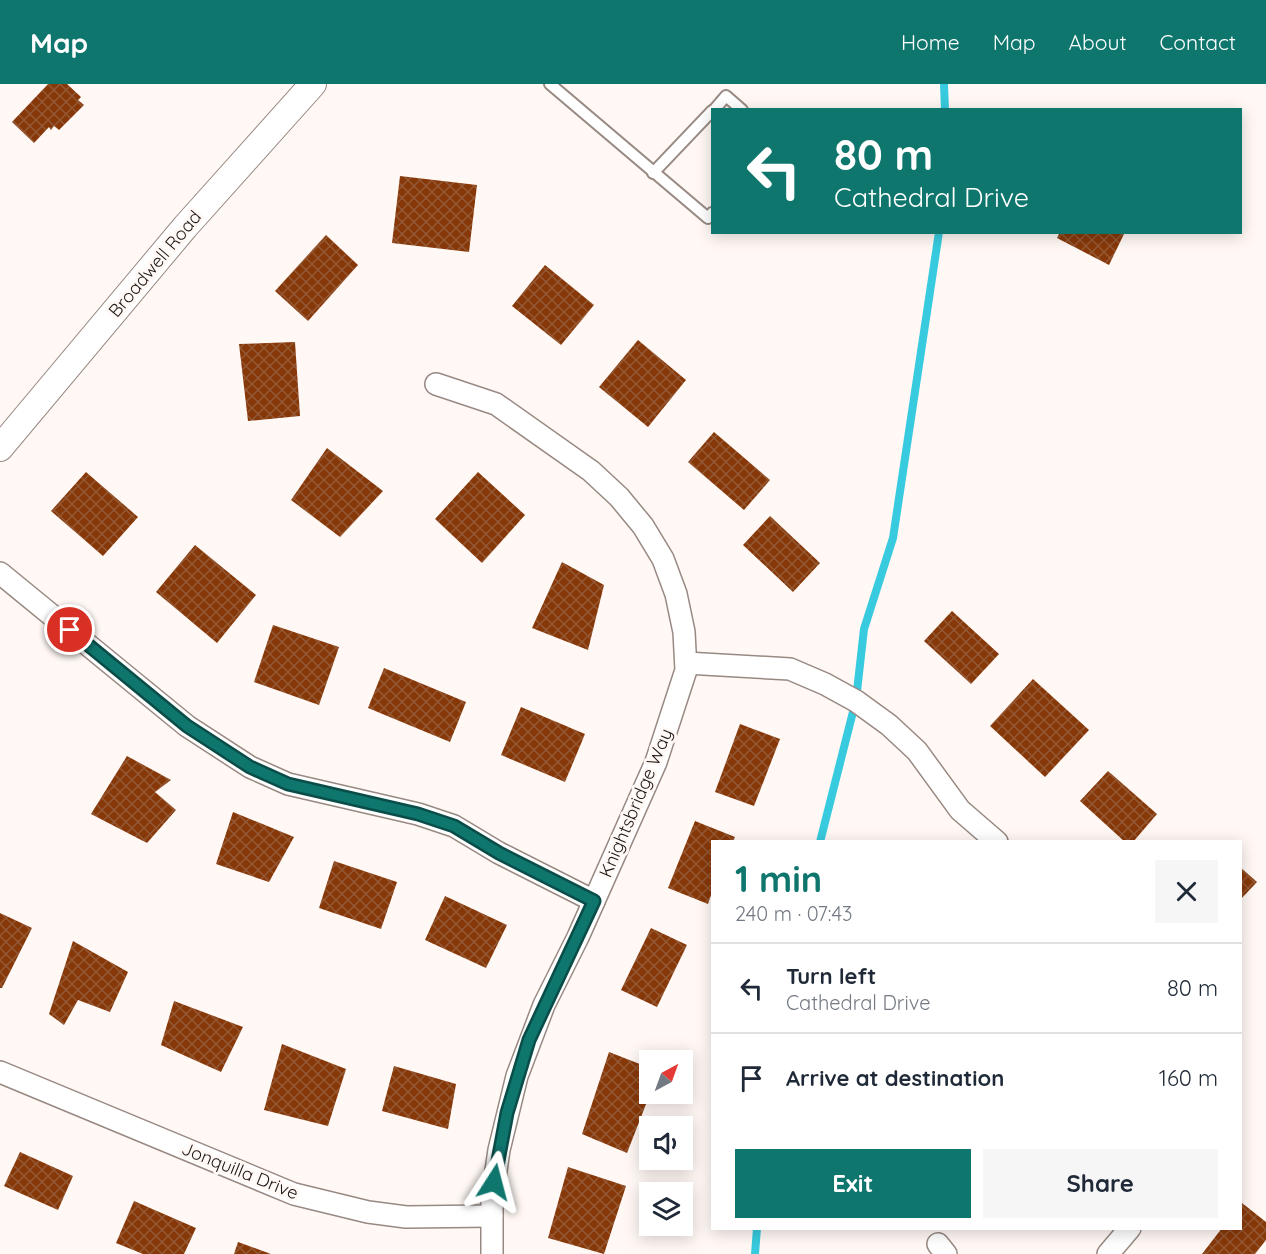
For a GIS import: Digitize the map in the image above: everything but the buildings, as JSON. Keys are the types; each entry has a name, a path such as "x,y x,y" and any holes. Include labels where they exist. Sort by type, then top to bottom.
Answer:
{"street":[{"name":"Broadwell Road","path":"0,448 185,227 313,84"},
{"name":"Knightsbridge Way","path":"436,384 496,404 591,471 619,497 643,526 663,559 678,604 684,632 686,663 686,670 656,762 594,901 544,1005 517,1076 499,1150 492,1216 492,1254"},
{"path":"0,573 187,726 250,767 288,784 418,814 454,826 499,853 594,901"},
{"path":"686,663 790,669 856,701 889,725 917,751 960,810 995,840"},
{"name":"Jonquilla Drive","path":"0,1072 294,1194 359,1210 406,1217 492,1216"},
{"path":"1108,1254 1128,1230"}],"lane":[{"path":"550,84 708,218 711,214"},
{"path":"715,108 726,96 740,108"},
{"path":"653,173 711,112"}],"waterway":[{"path":"944,84 945,108"},
{"path":"821,840 856,700 864,629 893,538 939,234"},
{"path":"755,1254 757,1230"}],"route":[{"path":"70,630 187,726 250,767 288,784 418,814 454,826 499,853 594,901 529,1040 507,1113 494,1182"}]}
